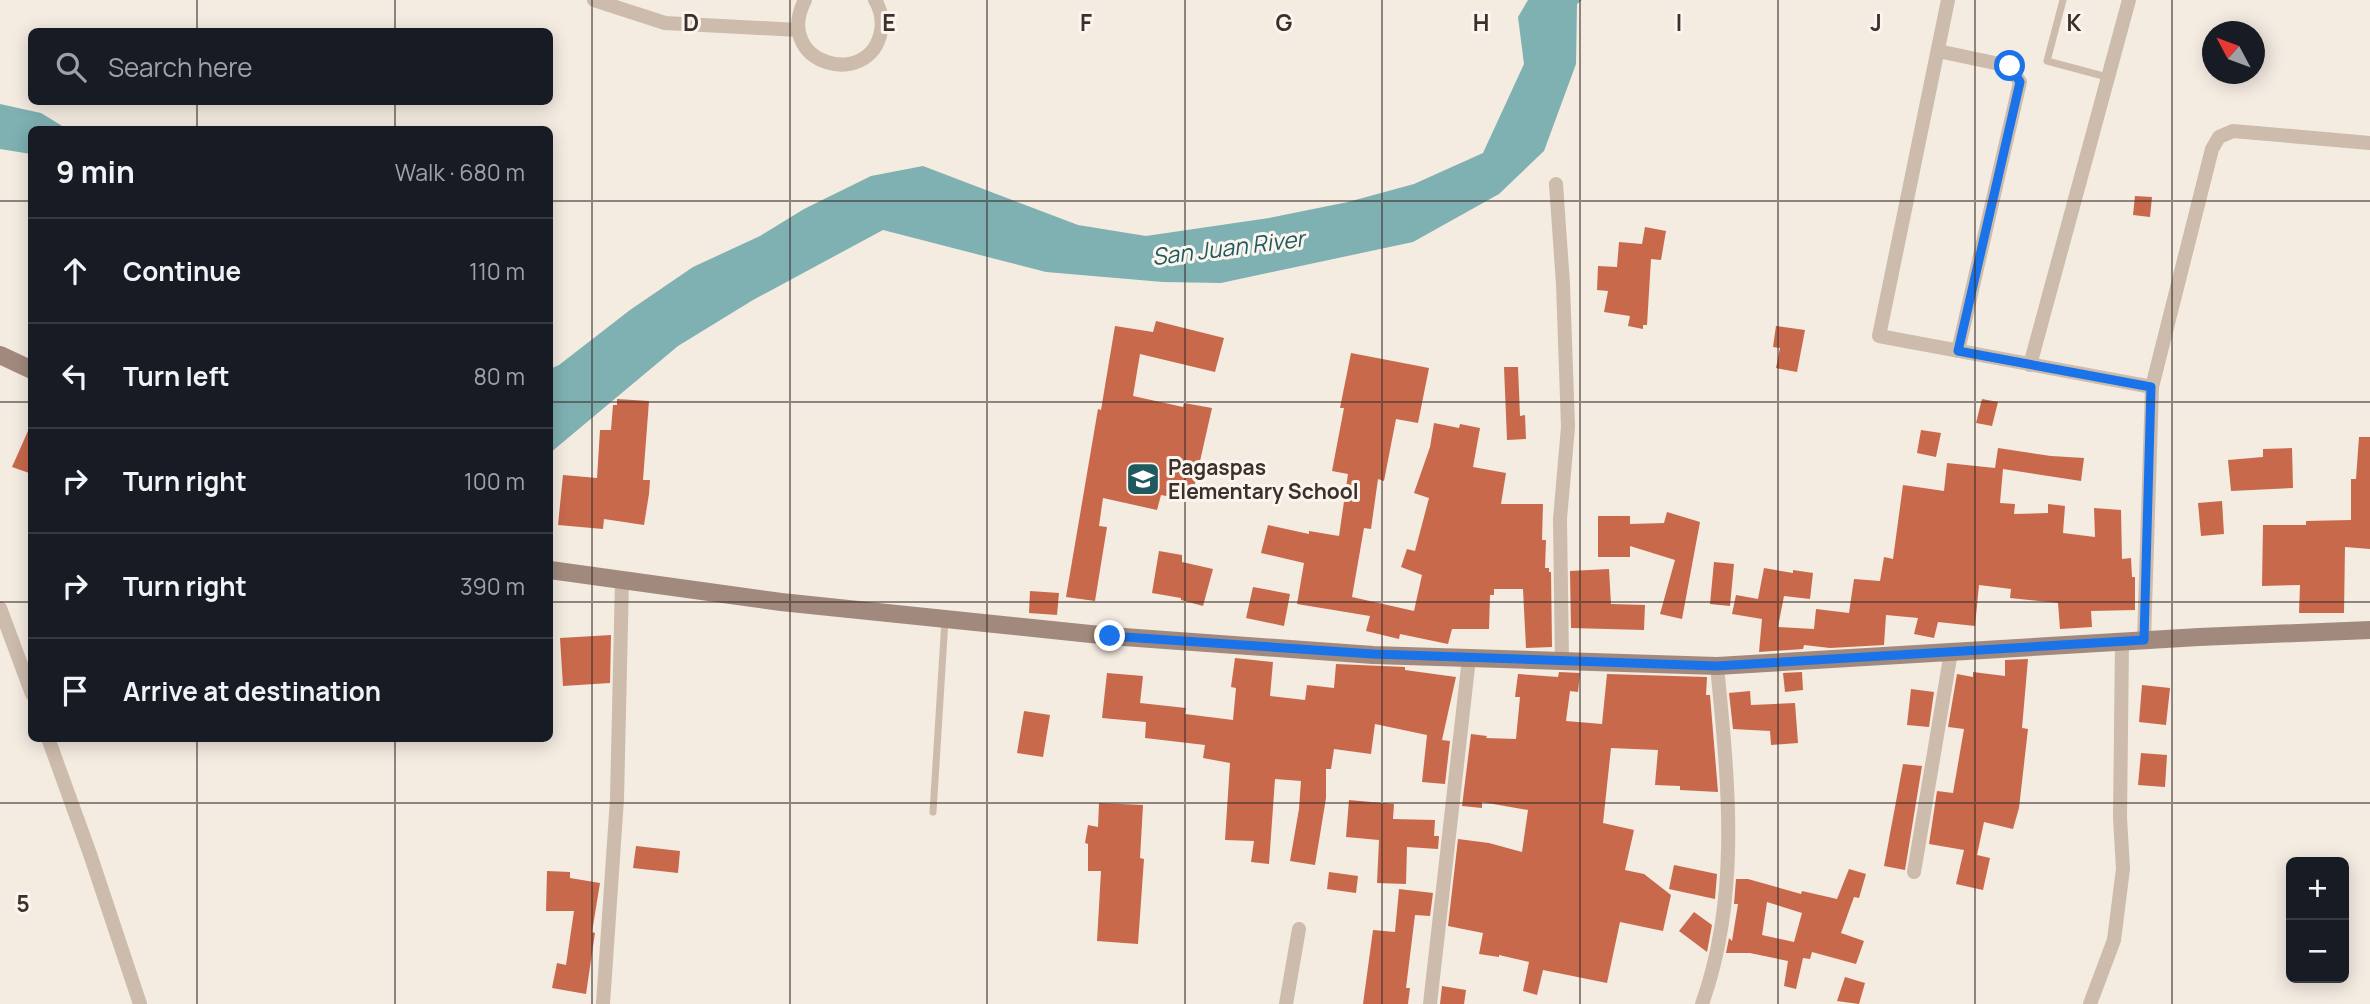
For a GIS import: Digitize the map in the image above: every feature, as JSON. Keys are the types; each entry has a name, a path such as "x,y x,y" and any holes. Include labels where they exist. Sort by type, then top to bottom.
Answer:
{"main road":[{"path":"0,355 28,368"},
{"path":"553,570 781,603 1124,637 1373,654 1562,661 1717,666 2144,640 2370,630"}],"street":[{"path":"594,0 665,23 798,30"},
{"path":"805,0 799,12 798,30 803,45 813,56 827,64 843,65 858,61 871,52 879,38 882,22 881,2"},
{"path":"1948,0 1880,335 2151,387"},
{"path":"2030,365 2129,0"},
{"path":"1938,51 2010,66 2020,82 1958,351"},
{"path":"2144,640 2151,387 2212,149 2219,137 2233,131 2370,143"},
{"path":"1556,184 1568,427 1560,519 1562,661"},
{"path":"603,1004 617,799 622,580"},
{"path":"0,608 28,683"},
{"path":"2090,1004 2114,940 2123,869 2120,818 2122,642"},
{"path":"1914,872 1951,652"},
{"path":"1430,1004 1469,657"},
{"path":"1702,1004 1716,966 1728,886 1726,790 1717,666"},
{"path":"49,742 140,1004"},
{"path":"1286,1004 1299,929"}],"lane":[{"path":"2063,0 2047,61 2108,78"},
{"path":"933,813 945,620"}],"water":[{"name":"San Juan River","path":"1528,0 1582,0 1577,4 1576,64 1544,151 1499,194 1413,242 1221,283 1163,282 1046,272 883,230 753,300 678,346 553,450 553,368 693,267 760,236 804,209 871,176 923,166 1078,225 1146,236 1269,218 1348,202 1414,184 1483,153 1524,64 1518,17"},
{"path":"0,104 41,113 62,126 28,126 28,154 0,149"}],"building":[{"path":"2135,196 2152,197 2150,217 2133,215"},
{"path":"1645,227 1666,231 1661,260 1651,259 1647,325 1643,325 1643,329 1628,326 1630,316 1604,312 1608,291 1597,290 1598,266 1617,267 1619,242 1642,244"},
{"path":"1156,321 1224,338 1215,372 1140,354 1133,396 1183,407 1184,403 1212,408 1191,501 1161,495 1157,510 1103,498 1099,526 1107,527 1095,601 1066,597 1115,326 1153,332"},
{"path":"1776,326 1805,330 1797,372 1776,368 1780,348 1773,347"},
{"path":"1351,353 1429,368 1418,423 1396,419 1384,481 1378,479 1371,529 1364,528 1352,597 1414,611 1422,575 1401,567 1407,549 1415,551 1429,498 1414,493 1430,447 1434,423 1459,428 1460,424 1480,428 1473,467 1506,473 1501,504 1543,504 1542,540 1546,540 1545,568 1549,568 1551,572 1552,647 1526,648 1523,589 1494,589 1494,595 1490,595 1489,629 1452,629 1448,644 1400,634 1399,639 1366,631 1370,616 1297,604 1304,563 1261,553 1268,525 1309,534 1309,531 1339,536 1348,474 1332,471 1344,408 1340,408"},
{"path":"1504,367 1518,367 1520,416 1525,415 1526,439 1507,440"},
{"path":"617,399 649,401 643,480 650,480 644,525 604,519 603,529 558,525 563,475 597,478 600,430 611,430 613,405 617,405"},
{"path":"1982,399 1998,402 1992,426 1976,423"},
{"path":"1921,430 1941,433 1936,457 1917,453"},
{"path":"28,431 28,473 12,467"},
{"path":"2359,437 2370,437 2370,549 2345,547 2344,613 2299,613 2300,585 2262,586 2263,525 2306,525 2306,521 2351,520 2351,479 2356,479"},
{"path":"1998,448 2084,458 2081,481 2003,469 2000,503 2015,504 2014,514 2048,513 2048,504 2065,506 2063,533 2095,537 2094,508 2121,510 2122,559 2131,558 2132,577 2135,577 2135,610 2091,611 2092,627 2060,629 2058,603 2010,598 2011,589 1979,585 1975,626 1938,622 1934,638 1914,634 1918,618 1886,615 1884,645 1830,648 1804,645 1803,649 1759,652 1762,619 1732,614 1736,595 1758,599 1764,568 1813,573 1810,599 1784,596 1778,627 1814,629 1816,609 1849,613 1854,579 1880,581 1884,557 1893,559 1903,485 1944,491 1947,463 1995,468"},
{"path":"2292,448 2293,488 2231,491 2228,460 2263,457 2263,449"},
{"path":"2222,501 2224,534 2201,536 2198,503"},
{"path":"1667,512 1700,522 1682,619 1660,614 1675,560 1630,546 1630,557 1598,557 1598,516 1630,516 1630,524 1664,523"},
{"path":"1159,551 1182,555 1182,562 1213,569 1203,606 1181,598 1152,593"},
{"path":"1714,562 1734,564 1730,606 1710,604"},
{"path":"1609,569 1611,604 1645,605 1644,630 1571,628 1570,571"},
{"path":"1253,587 1290,594 1284,626 1246,618"},
{"path":"1030,591 1059,593 1057,615 1029,613"},
{"path":"611,635 610,683 563,686 560,638"},
{"path":"1235,658 1273,662 1270,696 1305,700 1307,685 1334,688 1336,664 1405,667 1405,670 1456,677 1442,740 1450,741 1445,784 1422,782 1427,735 1375,724 1371,754 1334,749 1331,769 1326,769 1326,798 1315,865 1290,861 1301,781 1275,779 1269,864 1251,862 1254,841 1225,840 1230,763 1203,758 1205,745 1145,738 1146,722 1102,718 1107,673 1143,676 1140,703 1186,708 1185,714 1233,720 1236,688 1231,687"},
{"path":"2028,659 2022,728 2028,729 2019,808 2013,829 1984,822 1977,855 1990,858 1983,890 1956,884 1964,850 1929,844 1937,791 1953,793 1964,729 1948,727 1957,674 1973,677 1973,672 2005,676 2005,660"},
{"path":"1559,672 1580,673 1578,692 1570,691 1566,721 1602,724 1607,674 1707,677 1706,695 1710,695 1718,792 1680,790 1680,786 1655,785 1658,750 1611,748 1603,823 1634,830 1625,870 1644,874 1671,895 1663,931 1620,922 1607,983 1543,970 1537,995 1523,991 1529,962 1499,955 1479,954 1483,933 1448,926 1458,839 1489,843 1522,852 1528,810 1482,802 1482,808 1462,806 1471,734 1487,736 1486,738 1516,739 1520,697 1515,697 1518,674 1558,677"},
{"path":"1802,672 1803,690 1785,692 1783,673"},
{"path":"2142,685 2170,688 2166,725 2139,722"},
{"path":"1911,689 1934,692 1929,727 1907,725"},
{"path":"1750,691 1751,705 1795,703 1798,743 1771,745 1770,731 1733,729 1729,693"},
{"path":"1024,711 1050,715 1043,757 1017,753"},
{"path":"2141,753 2167,755 2165,787 2138,785"},
{"path":"1903,764 1922,766 1905,870 1884,866"},
{"path":"1349,800 1394,804 1393,819 1435,820 1434,836 1439,836 1438,849 1407,847 1406,884 1377,883 1379,840 1346,837"},
{"path":"1099,803 1143,805 1140,858 1144,859 1138,944 1097,941 1101,871 1088,871 1088,844 1085,843 1088,825 1098,827"},
{"path":"636,846 680,851 678,873 633,868"},
{"path":"1674,865 1717,874 1715,899 1669,889"},
{"path":"1849,869 1866,874 1859,898 1854,897 1841,933 1864,941 1856,964 1812,952 1810,959 1803,958 1796,989 1784,986 1788,961 1750,953 1726,953 1729,938 1732,941 1738,904 1734,904 1736,879 1748,879 1801,894 1802,891 1837,899","holes":["1767,902 1802,913 1794,942 1762,935"]},
{"path":"547,871 570,872 570,878 600,883 586,994 552,988 557,963 566,965 574,911 546,911"},
{"path":"1329,872 1358,876 1356,893 1327,889"},
{"path":"1399,889 1433,893 1430,916 1415,915 1406,988 1410,988 1408,1004 1363,1004 1373,930 1395,932"},
{"path":"1694,912 1712,925 1707,952 1679,931"},
{"path":"1845,977 1865,983 1859,1004 1837,1001"},
{"path":"1442,986 1466,990 1464,1004 1440,1004"}],"place":[{"name":"Pagaspas Elementary School","path":"1143,479"}],"route":[{"path":"1110,636 1373,654 1717,666 2144,640 2151,387 1958,351 2020,82 2010,66"}]}
